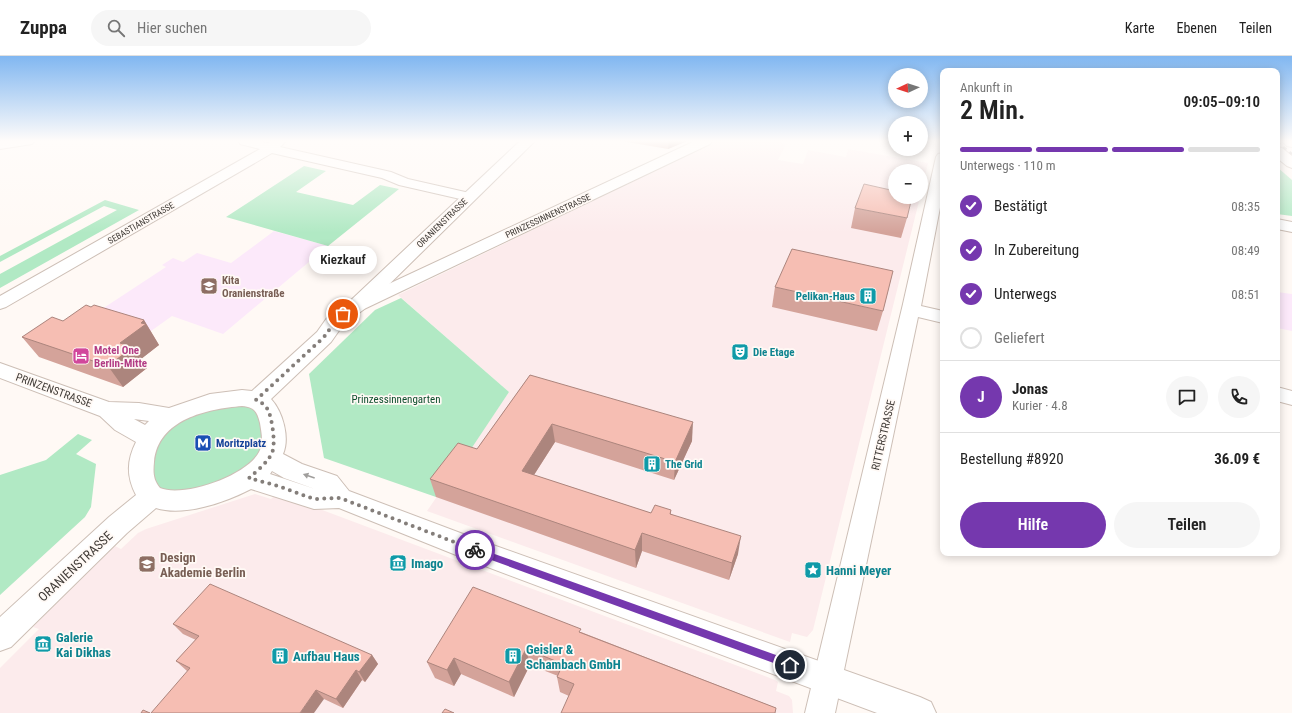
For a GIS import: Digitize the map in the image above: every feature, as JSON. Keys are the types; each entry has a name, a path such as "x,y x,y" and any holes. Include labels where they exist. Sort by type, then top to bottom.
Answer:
{"main road":[{"name":"ORANIENSTRASSE","path":"256,400 324,337 350,321 354,316 356,306 496,172"},
{"name":"PRINZENSTRASSE","path":"0,370 108,410 139,411 172,417"},
{"path":"242,398 256,400 264,404 271,419 273,449 260,469 249,478 218,491 193,499 169,500 152,496 143,485 141,472 142,453 149,438 159,426 172,417 190,409 226,400 242,398"},
{"name":"PRINZENSTRASSE","path":"108,410 123,424 149,438"},
{"path":"268,458 293,471 328,483 340,498"},
{"path":"249,478 278,486 314,499 340,498 471,549 828,678 920,713"},
{"name":"ORANIENSTRASSE","path":"0,637 118,525 152,496"}],"street":[{"name":"SEBASTIANSTRASSE","path":"0,303 227,172"},
{"path":"373,172 404,182 469,197"},
{"name":"PRINZESSINNENSTRASSE","path":"356,306 641,172"},
{"name":"RITTERSTRASSE","path":"820,713 911,309 940,172"},
{"path":"1280,225 1292,227"},
{"path":"405,258 434,270"},
{"path":"911,309 940,316"},
{"path":"1280,395 1292,398"}],"shaded area":[{"path":"653,172 888,172 888,204 918,204 813,630 807,637 792,633 790,642 427,511 509,392 398,295"},
{"name":"Kita Oranienstraße","path":"274,231 328,246 223,334 172,316 151,331 99,311 166,267 162,265 173,258 183,262 197,253 231,263"},
{"path":"1280,292 1292,294 1292,331 1280,329"},
{"path":"277,493 775,680 778,682 776,691 789,696 792,700 793,713 0,713 0,668 39,629 33,627 115,546 121,549 138,533 146,529 255,494 271,499"}],"green space":[{"path":"295,172 325,172 296,192 353,205 380,185 399,189 328,246 226,217"},
{"path":"1280,172 1282,172 1292,180 1292,216 1280,214"},
{"path":"105,200 139,210 0,288 0,274 117,210 104,206 0,262 0,256"},
{"name":"Prinzessinnengarten","path":"401,298 509,392 463,461 436,497 324,458 309,374 375,310"},
{"path":"246,405 260,412 266,442 251,467 193,492 163,491 153,482 152,448 176,421 221,406"},
{"path":"78,434 92,440 76,454 96,464 91,507 85,517 0,595 0,475 46,460"}],"building":[{"path":"864,184 888,189 888,204 910,204 907,218 855,208"},
{"path":"792,249 893,271 883,311 775,287"},
{"path":"86,305 91,307 94,305 144,320 141,323 146,324 120,343 133,347 108,366 22,337 52,317 63,321"},
{"path":"530,375 693,422 675,462 552,424 522,471 651,513 655,505 671,510 670,514 741,536 732,563 642,533 635,550 430,479 458,443 477,449"},
{"name":"Aufbau Haus","path":"210,584 372,655 359,672 356,670 336,699 316,690 300,713 151,713 190,668 176,661 199,636 173,624"},
{"path":"473,587 581,629 579,632 776,708 775,713 561,713 574,684 557,677 563,664 526,649 509,682 454,658 447,670 427,662"},
{"path":"445,709 454,713 442,713"},
{"path":"143,710 150,713 141,713"}],"way so far":[{"path":"343,314 324,337 256,400 264,404 271,419 273,432 273,452 260,469 249,478 278,486 314,499 340,498 475,550"}],"place":[{"name":"Kita Oranienstraße","path":"209,286"},
{"name":"Pelikan-Haus","path":"868,296"},
{"name":"Kiezkauf","path":"343,314"},
{"name":"Die Etage","path":"740,352"},
{"name":"Motel One Berlin-Mitte","path":"81,356"},
{"name":"Moritzplatz","path":"203,443"},
{"name":"The Grid","path":"652,464"},
{"name":"Imago","path":"398,563"},
{"name":"Design Akademie Berlin","path":"147,564"},
{"name":"Hanni Meyer","path":"813,570"},
{"name":"Galerie Kai Dikhas","path":"43,644"},
{"name":"Aufbau Haus","path":"280,656"},
{"name":"Geisler & Schambach GmbH","path":"513,656"}],"route":[{"path":"475,550 790,665"}]}
